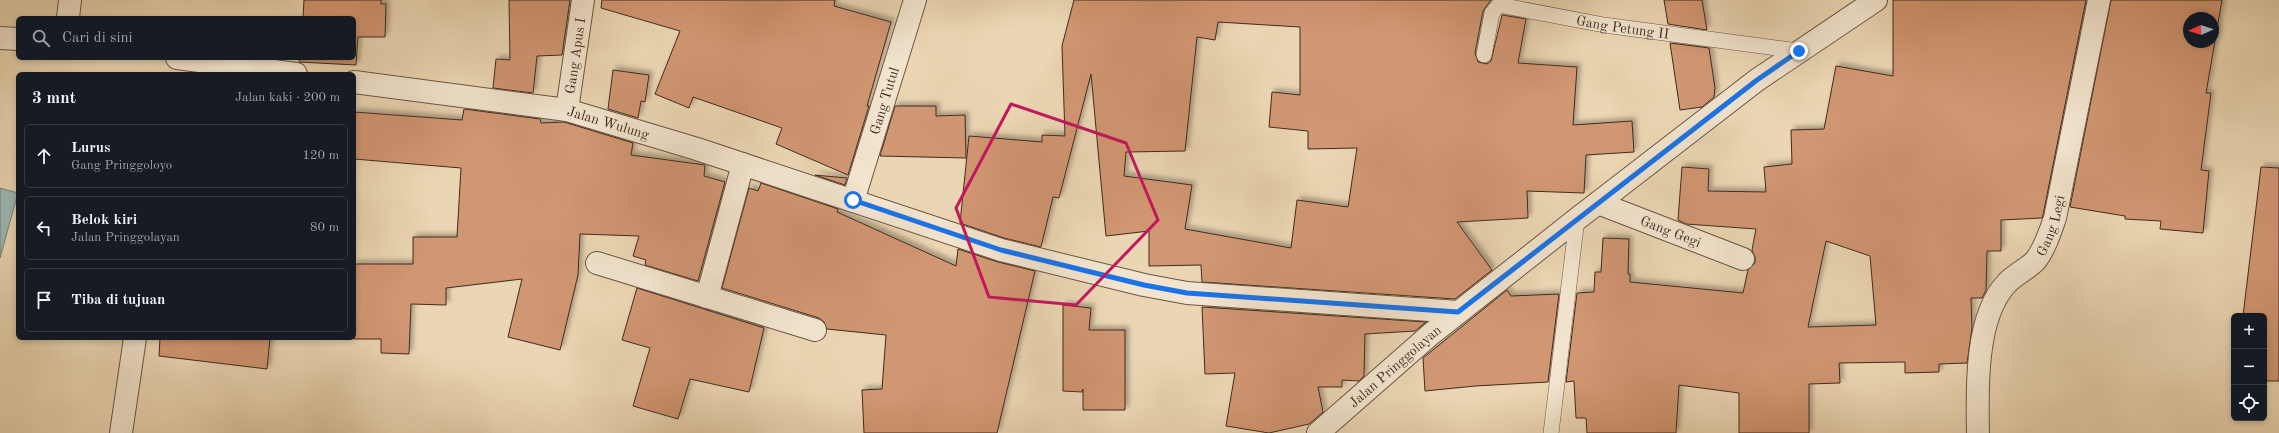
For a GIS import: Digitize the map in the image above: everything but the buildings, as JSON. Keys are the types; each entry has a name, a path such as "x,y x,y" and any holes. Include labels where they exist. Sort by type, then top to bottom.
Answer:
{"street":[{"path":"68,16 70,0"},
{"name":"Gang Apus I","path":"567,110 583,0"},
{"name":"Gang Tutul","path":"853,200 915,0"},
{"name":"Jalan Pringgolayan","path":"1318,433 1458,312 1577,219 1757,80 1876,0"},
{"name":"Gang Legi","path":"1978,433 1980,367 1984,332 1993,302 2007,282 2036,260 2048,238 2054,218 2099,0"},
{"path":"0,38 16,39"},
{"path":"176,72 178,60"},
{"path":"193,60 281,72"},
{"name":"Jalan Wulung","path":"356,82 567,110 743,164 1001,250 1144,285 1187,293 1458,312"},
{"path":"707,297 743,164"},
{"name":"Gang Gegi","path":"1598,203 1743,259"},
{"path":"596,263 815,330"},
{"path":"121,433 135,340"}],"lane":[{"name":"Gang Petung II","path":"1484,55 1492,13 1500,6 1604,25 1799,51"},
{"path":"1551,433 1577,219"}],"highlighted area":[{"path":"1011,104 1126,143 1158,220 1076,305 989,297 956,208"}],"water":[{"path":"0,188 16,192 16,200 0,258"}],"route":[{"path":"853,200 1001,250 1144,285 1187,293 1458,312 1757,80 1799,51"}]}
